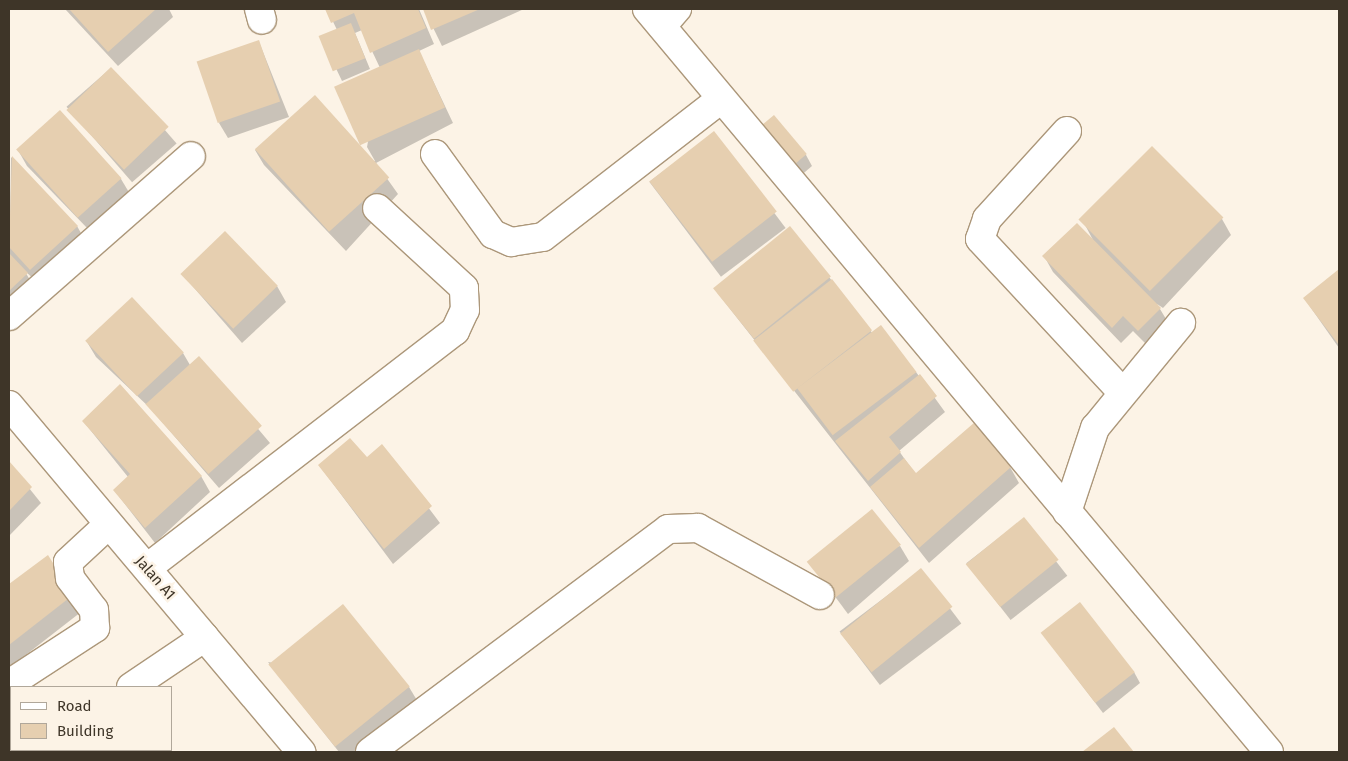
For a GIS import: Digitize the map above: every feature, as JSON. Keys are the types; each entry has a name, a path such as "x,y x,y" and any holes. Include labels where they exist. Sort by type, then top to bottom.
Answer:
{"street":[{"path":"662,15 722,99 1269,752"},
{"path":"435,154 493,234 511,242 543,237 722,99"},
{"path":"1067,131 987,219 980,239 1122,392"},
{"path":"9,316 191,156"},
{"path":"148,568 456,331 465,310 464,288 377,208"},
{"path":"1067,512 1088,442 1122,392 1181,323"},
{"name":"Jalan A1","path":"9,405 108,525 148,568 301,752"},
{"path":"9,684 96,628 94,610 70,578 68,562 108,525"},
{"path":"370,752 668,529 698,528 820,595"},
{"path":"133,686 205,638"}],"building":[{"path":"69,9 156,9 108,52"},
{"path":"325,9 418,9 426,28 370,53 354,13 331,23"},
{"path":"423,9 480,9 431,30"},
{"path":"351,23 365,58 333,71 319,36"},
{"path":"259,40 280,101 218,123 197,61"},
{"path":"419,49 445,107 360,145 334,87"},
{"path":"111,67 169,127 124,170 66,110"},
{"path":"315,95 389,177 329,232 255,149"},
{"path":"60,110 122,178 78,218 16,149"},
{"path":"774,115 807,154 791,168 758,128"},
{"path":"714,131 777,211 712,262 649,181"},
{"path":"1152,146 1223,217 1150,291 1078,220"},
{"path":"12,156 78,226 30,270 9,247"},
{"path":"1077,223 1161,308 1138,331 1123,316 1112,328 1042,256"},
{"path":"790,226 831,277 754,339 713,288"},
{"path":"225,231 278,286 233,329 180,274"},
{"path":"9,253 28,273 9,291"},
{"path":"1339,269 1339,345 1303,298"},
{"path":"832,279 872,330 793,392 753,341"},
{"path":"132,297 184,353 137,396 85,341"},
{"path":"881,325 917,372 833,435 797,388"},
{"path":"199,356 262,426 208,474 145,404"},
{"path":"920,374 937,396 889,437 901,452 868,481 835,441"},
{"path":"120,384 202,476 145,528 113,490 130,474 82,421"},
{"path":"975,422 1011,467 919,548 870,487 904,458 916,473"},
{"path":"350,438 367,457 382,444 432,506 384,549 318,465"},
{"path":"9,461 32,487 9,511"},
{"path":"872,509 901,545 836,598 807,562"},
{"path":"1024,517 1059,560 1000,607 966,564"},
{"path":"48,555 73,595 9,645 9,584"},
{"path":"921,568 952,607 872,672 840,633"},
{"path":"1080,602 1135,672 1095,703 1041,633"},
{"path":"343,604 410,686 335,747 268,664"},
{"path":"1114,727 1134,752 1082,752"},
{"path":"10,729 10,751 24,751 9,752"}]}
